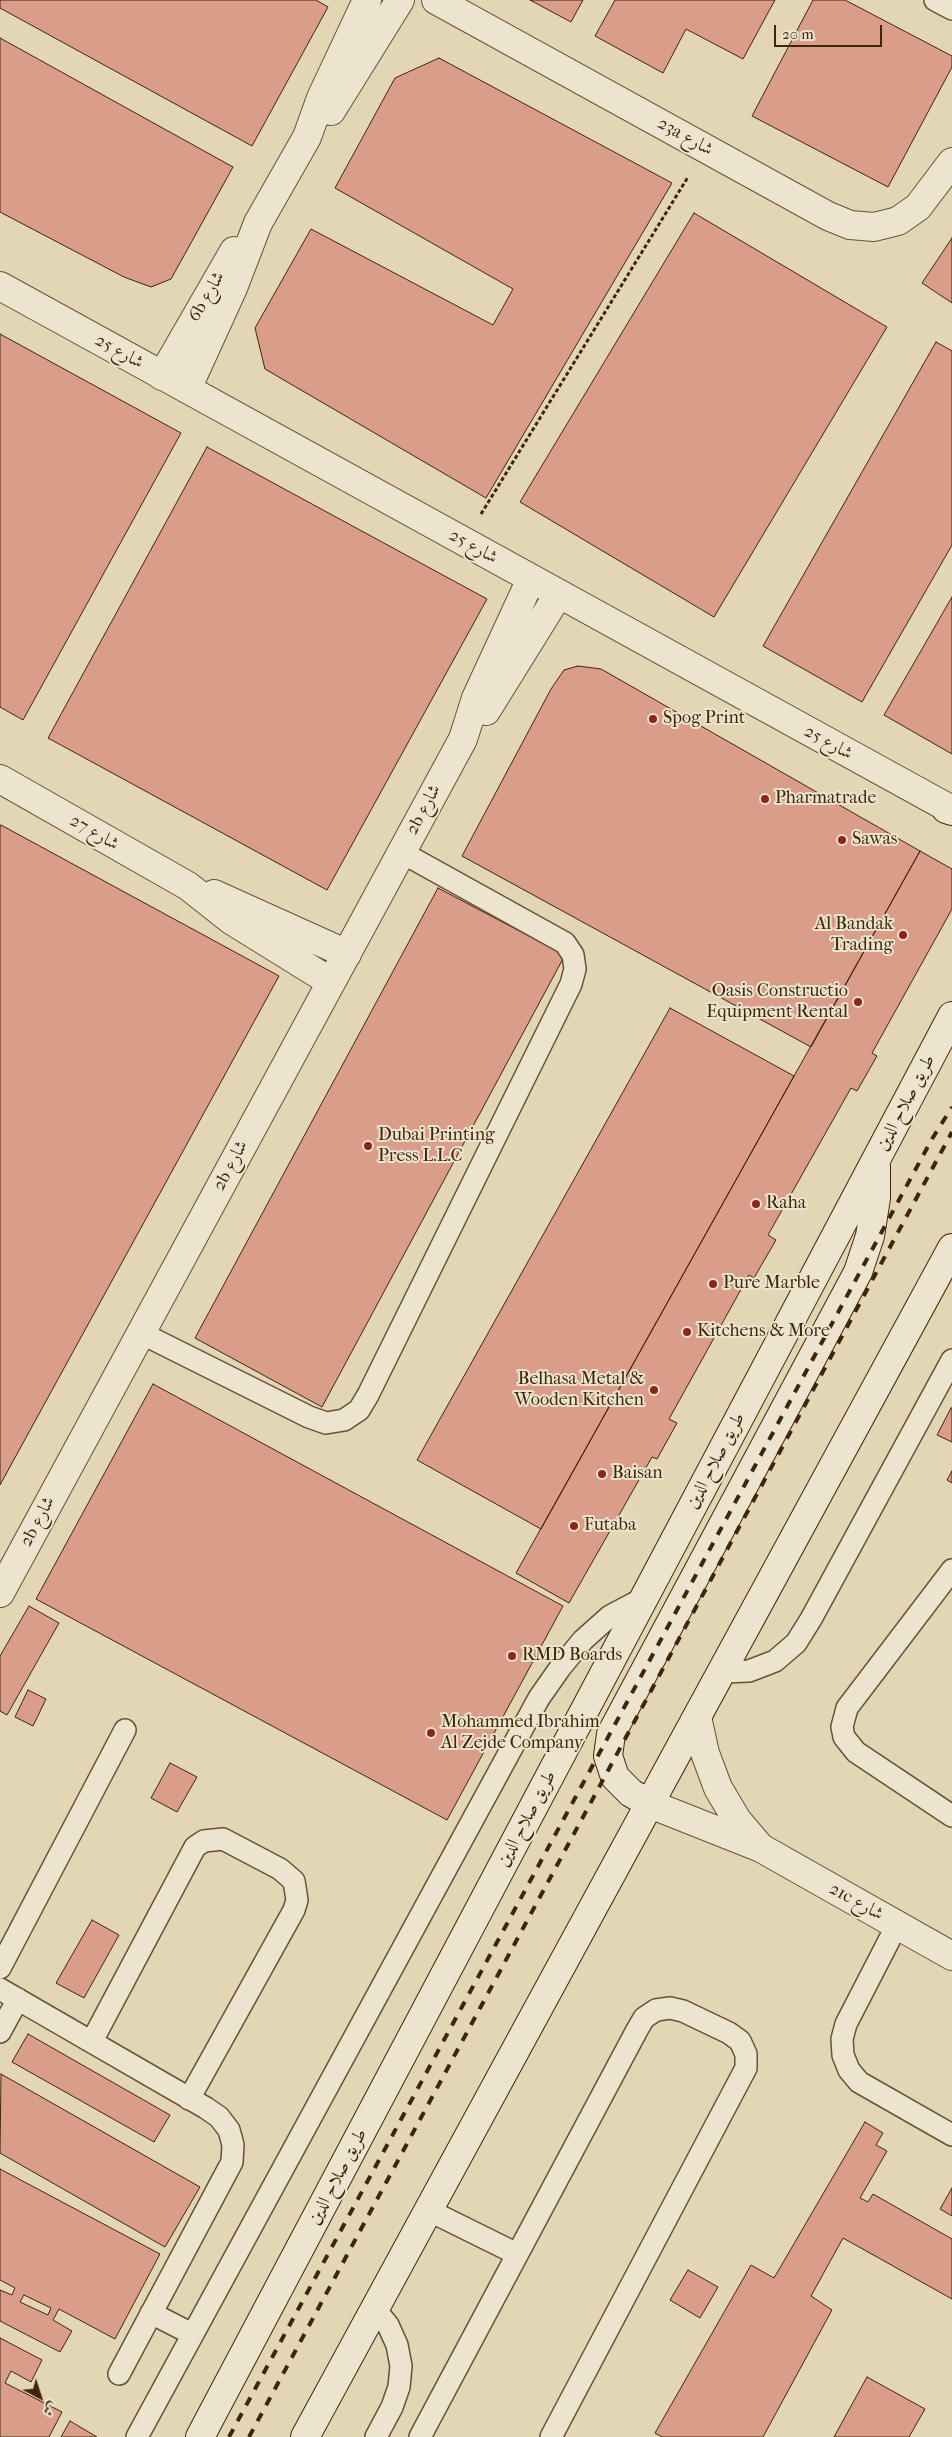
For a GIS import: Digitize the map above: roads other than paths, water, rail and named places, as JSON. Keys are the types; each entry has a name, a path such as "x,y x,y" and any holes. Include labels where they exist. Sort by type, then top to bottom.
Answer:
{"street":[{"name":"6b شارع","path":"187,389 233,288 258,224 307,137 321,98 367,0"},
{"name":"6b شارع","path":"307,137 336,105 400,0"},
{"name":"23a شارع","path":"436,0 828,216 850,226 874,227 898,221 918,207 934,189 952,162"},
{"name":"6b شارع","path":"162,376 228,259 242,240 258,224"},
{"name":"شارع 25","path":"0,286 951,811"},
{"name":"2b شارع","path":"463,739 476,698 531,578"},
{"name":"2b شارع","path":"0,1593 463,739 490,706 558,595"},
{"name":"شارع 27","path":"0,779 188,886 231,920 331,982"},
{"name":"شارع 27","path":"188,886 229,899 346,954"},
{"name":"طريق صلاح الدين","path":"200,2437 952,1016"},
{"name":"21c شارع","path":"876,1160 876,1198 870,1236 858,1272 611,1734 608,1756 615,1777 631,1793 650,1804 761,1848 952,1956"},
{"path":"305,2437 952,1248"},
{"name":"21c شارع","path":"697,1717 705,1753 718,1788 737,1820 761,1848"}],"lane":[{"path":"935,0 952,9"},
{"path":"141,1333 309,1417 326,1422 344,1420 359,1410 368,1395 571,984 575,969 573,955 565,943 401,852"},
{"path":"722,1672 750,1671 775,1661 796,1643 812,1619 952,1360"},
{"path":"952,1570 847,1708 842,1727 844,1737 856,1752 952,1816"},
{"path":"137,2437 539,1698 583,1640 610,1616 644,1598"},
{"path":"0,1968 125,1730"},
{"path":"92,2041 195,1847 204,1841 223,1839 280,1869 294,1881 297,1900 294,1910 189,2099"},
{"path":"897,1925 846,2024 842,2039 843,2055 849,2070 859,2082 952,2135"},
{"path":"0,2032 9,1994 219,2117 228,2130 233,2145 232,2162 119,2374"},
{"path":"420,2437 644,2018 656,2010 670,2008 683,2011 729,2033 740,2042 746,2054 746,2068 551,2437"},
{"path":"428,2210 517,2254"},
{"path":"375,2309 388,2325 397,2345 401,2366 399,2387 392,2407 376,2437"},
{"path":"151,2313 192,2334"}],"railway":[{"path":"229,2437 932,1139 952,1107"},
{"path":"249,2437 952,1132"}],"place":[{"name":"Spog Print","path":"653,719"},
{"name":"Pharmatrade","path":"765,799"},
{"name":"Sawas","path":"842,840"},
{"name":"Al Bandak Trading","path":"903,935"},
{"name":"Oasis Constructio Equipment Rental","path":"858,1002"},
{"name":"Dubai Printing Press L.L.C","path":"368,1146"},
{"name":"Raha","path":"756,1204"},
{"name":"Pure Marble","path":"713,1284"},
{"name":"Kitchens & More","path":"687,1332"},
{"name":"Belhasa Metal & Wooden Kitchen","path":"654,1390"},
{"name":"Baisan","path":"602,1474"},
{"name":"Futaba","path":"574,1526"},
{"name":"RMD Boards","path":"512,1656"},
{"name":"Mohammed Ibrahim Al Zejde Company","path":"431,1733"}]}
